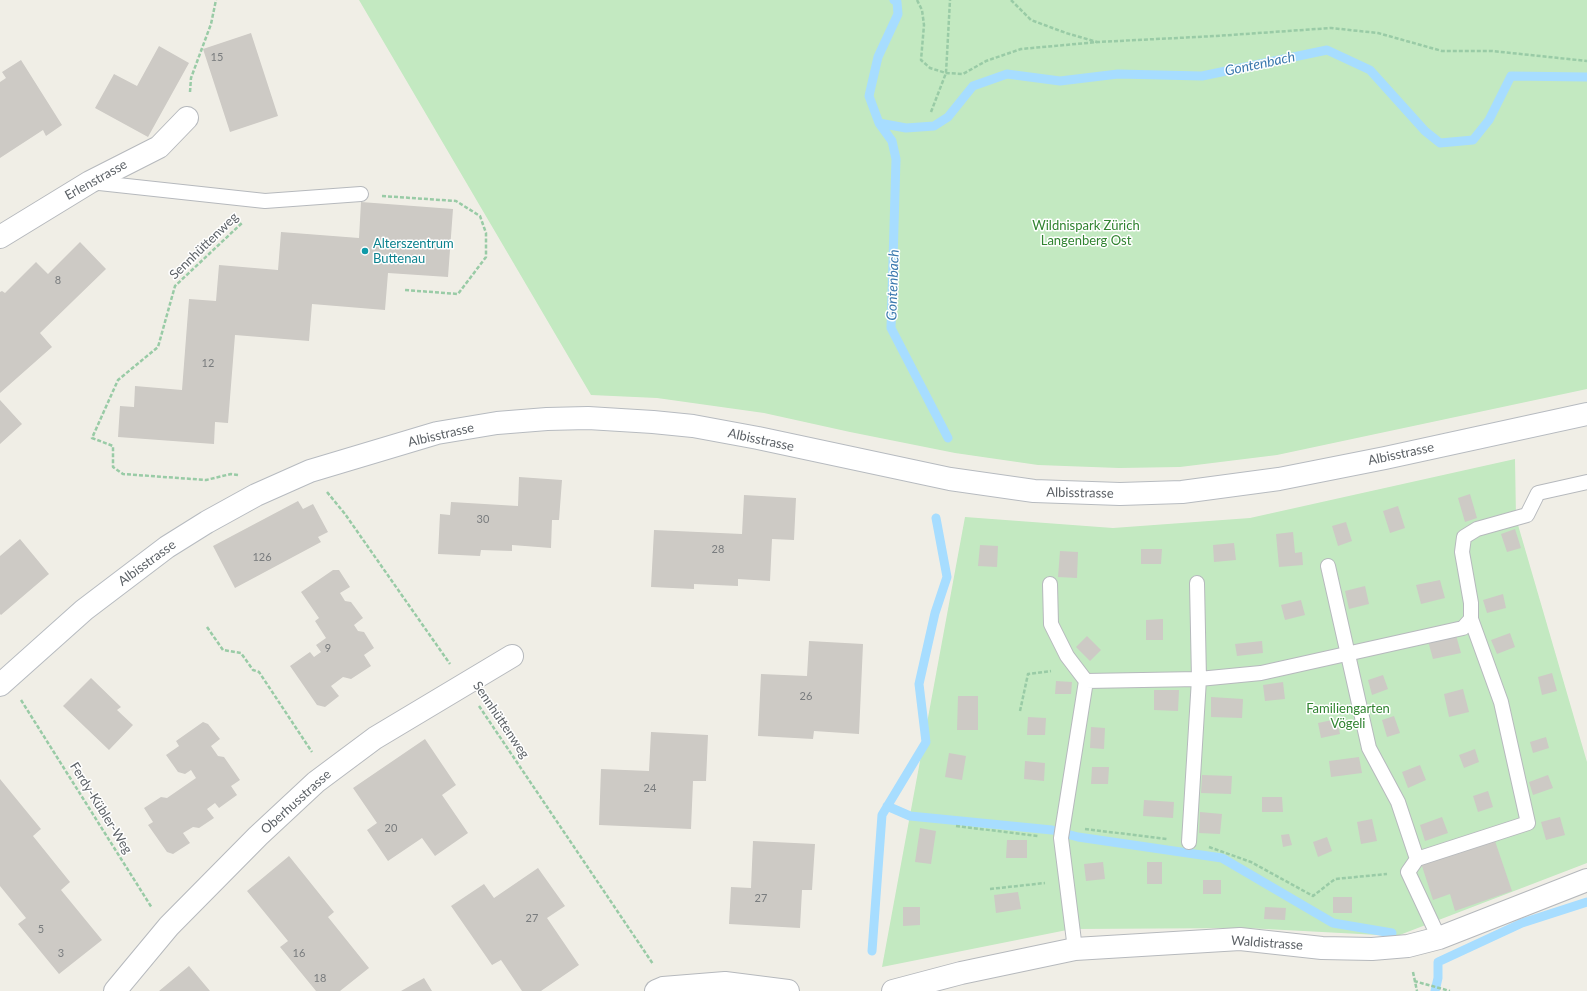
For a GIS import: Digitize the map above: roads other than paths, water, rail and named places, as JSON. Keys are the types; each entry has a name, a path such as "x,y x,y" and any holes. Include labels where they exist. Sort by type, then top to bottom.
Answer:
{"main road":[{"name":"Erlenstrasse","path":"0,237 90,182 159,147 187,118"},
{"name":"Albisstrasse","path":"0,685 84,610 167,547 207,522 256,495 310,471 437,433 497,423 547,419 588,418 653,422 693,426 758,438 950,479 1034,491 1120,494 1182,492 1233,486 1287,477 1385,458 1587,414"},
{"name":"Oberhusstrasse","path":"115,991 169,926 258,836 326,774 375,738 512,656"},
{"name":"Waldistrasse","path":"893,991 962,973 1075,949 1240,939 1322,948 1372,950 1408,946 1439,938 1587,880"},
{"path":"660,989 725,983 788,991"}],"lane":[{"path":"90,182 265,201 361,194"},
{"path":"1439,938 1408,872 1417,860 1528,823 1501,702 1471,619 1471,603 1462,552 1464,537 1477,530 1527,515 1538,493 1587,482"},
{"path":"1328,566 1369,748 1398,802 1417,860"},
{"path":"1189,842 1199,679 1197,583"},
{"path":"1050,584 1051,624 1067,656 1086,681 1062,832 1066,881 1075,949"},
{"path":"1086,681 1199,679 1261,672 1464,628 1471,619"}],"waterway":[{"name":"Gontenbach","path":"894,0 897,2 898,14 878,57 869,96 879,123 892,141 896,159 891,328 948,438"},
{"name":"Gontenbach","path":"879,123 906,128 934,126 948,117 973,86 1007,74 1060,81 1118,74 1202,76 1327,50 1370,70 1425,131 1440,143 1473,140 1489,120 1511,76 1587,77"},
{"path":"872,951 882,815 926,742 919,684 935,613 947,577 936,518"},
{"path":"887,806 910,816 1052,830 1078,837 1222,858 1333,923 1392,933"},
{"path":"1435,991 1438,978 1438,962 1522,923 1587,902"}],"place":[{"name":"Alterszentrum Buttenau","path":"365,251"}],"park label":[{"name":"Wildnispark Zürich Langenberg Ost","path":"1086,234"},
{"name":"Familiengarten Vögeli","path":"1348,716"}]}
